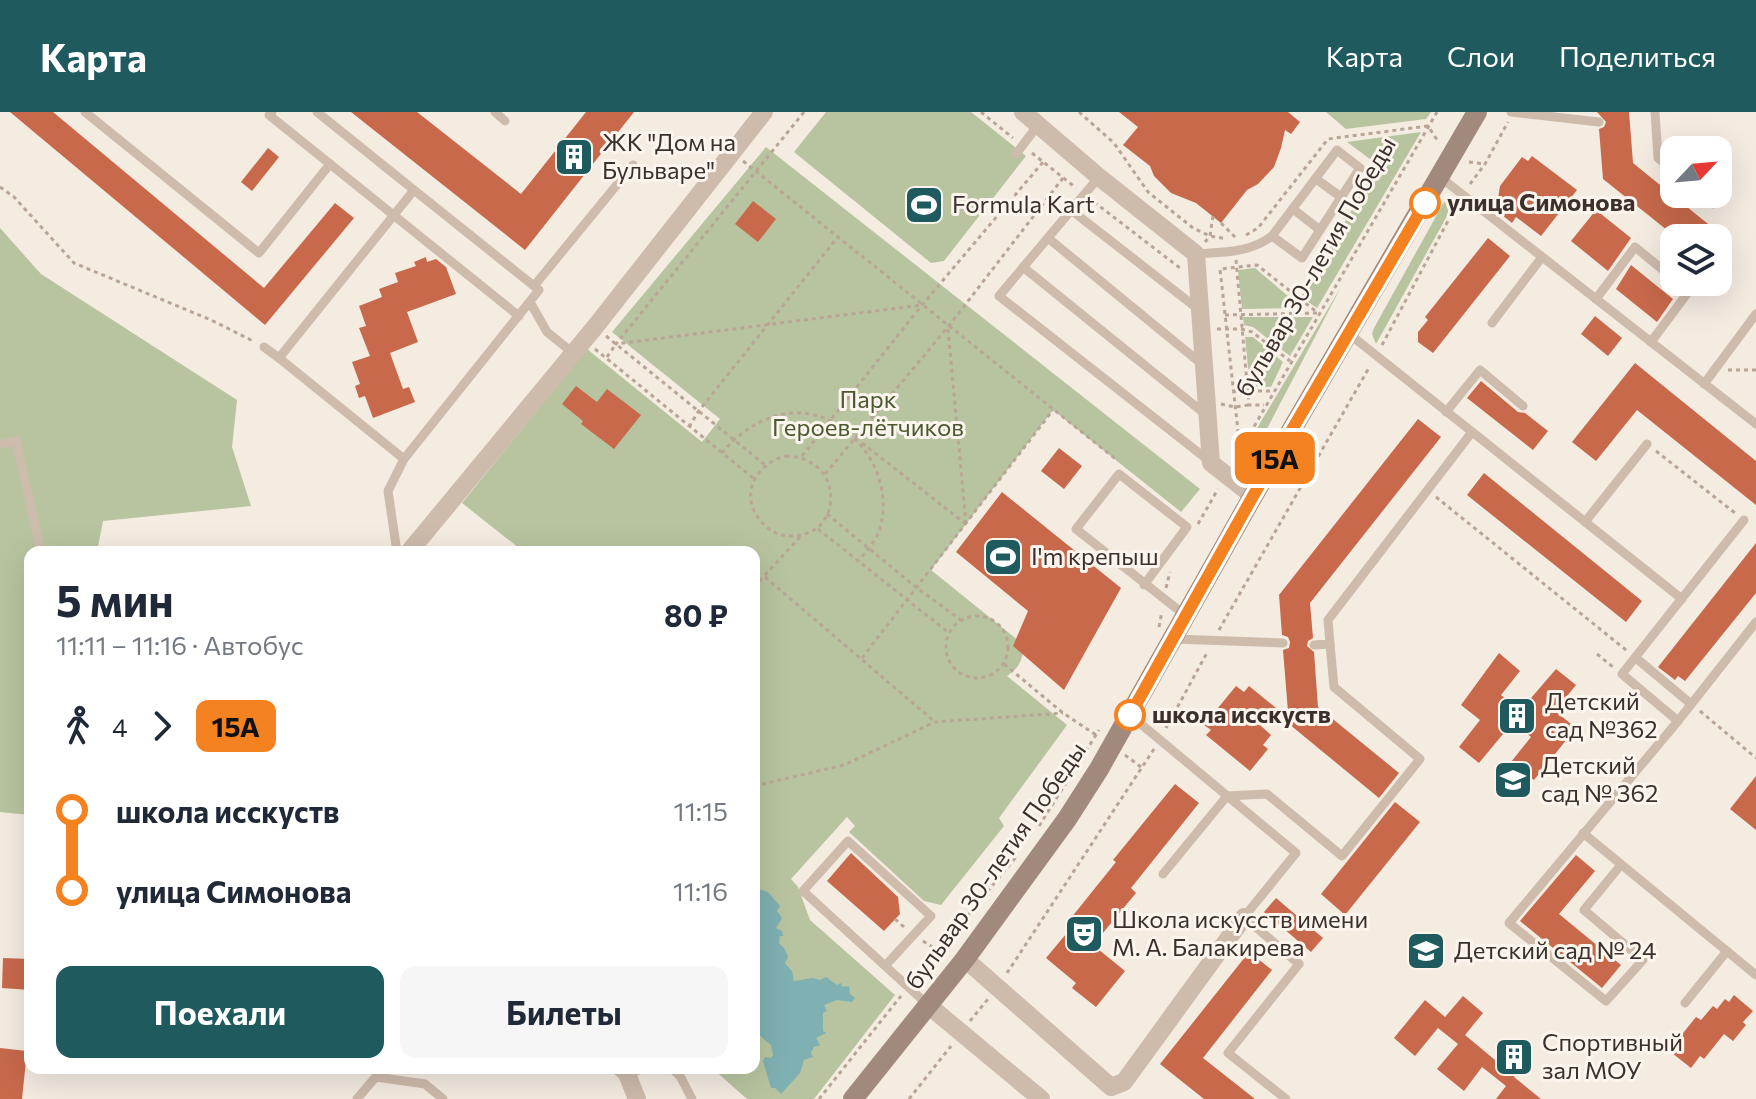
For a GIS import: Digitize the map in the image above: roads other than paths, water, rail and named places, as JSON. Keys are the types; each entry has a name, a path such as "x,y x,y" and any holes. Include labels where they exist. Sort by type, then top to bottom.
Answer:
{"main road":[{"name":"бульвар 30-летия Победы","path":"853,1099 965,959 1067,819 1477,112"}],"street":[{"path":"414,546 584,340 764,112"},
{"path":"1023,112 1196,254 1211,463 1253,496"},
{"path":"965,959 1111,1087 1124,1082 1244,917"},
{"path":"928,1005 1041,1099"},
{"path":"632,1074 637,1099"}],"lane":[{"path":"85,112 259,253 330,164"},
{"path":"272,112 269,115 519,316"},
{"path":"317,112 539,290 404,459 388,491 396,546"},
{"path":"495,112 505,121"},
{"path":"1512,112 1599,122"},
{"path":"1655,112 1660,160"},
{"path":"1016,154 1038,125"},
{"path":"1196,254 1237,251 1260,245 1272,236 1337,150 1360,168 1302,258 1272,236"},
{"path":"534,286 633,165"},
{"path":"1099,177 999,296 1211,463"},
{"path":"1440,177 1756,424"},
{"path":"1316,179 1341,197"},
{"path":"279,358 414,190"},
{"path":"1293,209 1320,230"},
{"path":"1071,210 1201,320"},
{"path":"1048,238 1204,366"},
{"path":"1596,299 1635,247 1660,267"},
{"path":"1492,323 1542,257"},
{"path":"1023,267 1207,409"},
{"path":"1651,342 1685,296"},
{"path":"530,302 547,332 584,340"},
{"path":"1704,384 1756,314"},
{"path":"1348,333 1682,599"},
{"path":"264,347 404,459"},
{"path":"1446,412 1480,370 1523,406"},
{"path":"1163,874 1227,796 1267,794 1342,856 1420,759 1334,687 1328,620 1472,432"},
{"path":"0,444 16,441 40,546"},
{"path":"1585,522 1647,444"},
{"path":"1144,585 1187,527 1119,474 1076,529 1144,585 1186,616"},
{"path":"1678,721 1622,674 1744,520"},
{"path":"1620,866 1584,910 1643,960 1606,1001 1509,923 1678,721 1756,622"},
{"path":"1173,639 1283,643"},
{"path":"1314,645 1330,644"},
{"path":"1636,658 1691,704"},
{"path":"1130,715 1296,853 1244,917 1299,964 1228,1053 1286,1099"},
{"path":"1583,833 1756,975"},
{"path":"885,966 931,916 848,841 803,891 885,966 908,987 928,1005"},
{"path":"1685,1003 1727,951"},
{"path":"357,1099 376,1074"},
{"path":"386,1074 425,1084 443,1099"},
{"path":"678,1074 692,1099"}],"water":[{"path":"760,890 768,892 780,906 777,911 782,918 776,928 782,931 779,943 785,949 788,957 785,963 792,971 794,981 826,977 837,985 841,983 842,987 849,986 850,994 855,998 852,1002 837,1000 824,1005 827,1011 823,1013 823,1031 826,1033 816,1038 820,1045 814,1047 813,1057 804,1060 800,1073 781,1094 771,1088 763,1061 765,1057 771,1058 773,1055 771,1045 760,1036"}],"place":[{"name":"ЖК \"Дом на Бульваре\"","path":"574,157"},
{"name":"улица Симонова","path":"1425,203"},
{"name":"Formula Kart","path":"924,205"},
{"name":"I'm крепыш","path":"1003,557"},
{"name":"школа исскуств","path":"1130,715"},
{"name":"Детский сад №362","path":"1517,716"},
{"name":"Детский сад № 362","path":"1513,780"},
{"name":"Школа искусств имени М. А. Балакирева","path":"1084,934"},
{"name":"Детский сад № 24","path":"1426,951"},
{"name":"Спортивный зал МОУ","path":"1514,1057"}],"park label":[{"name":"Парк Героев-лётчиков","path":"868,414"}]}
